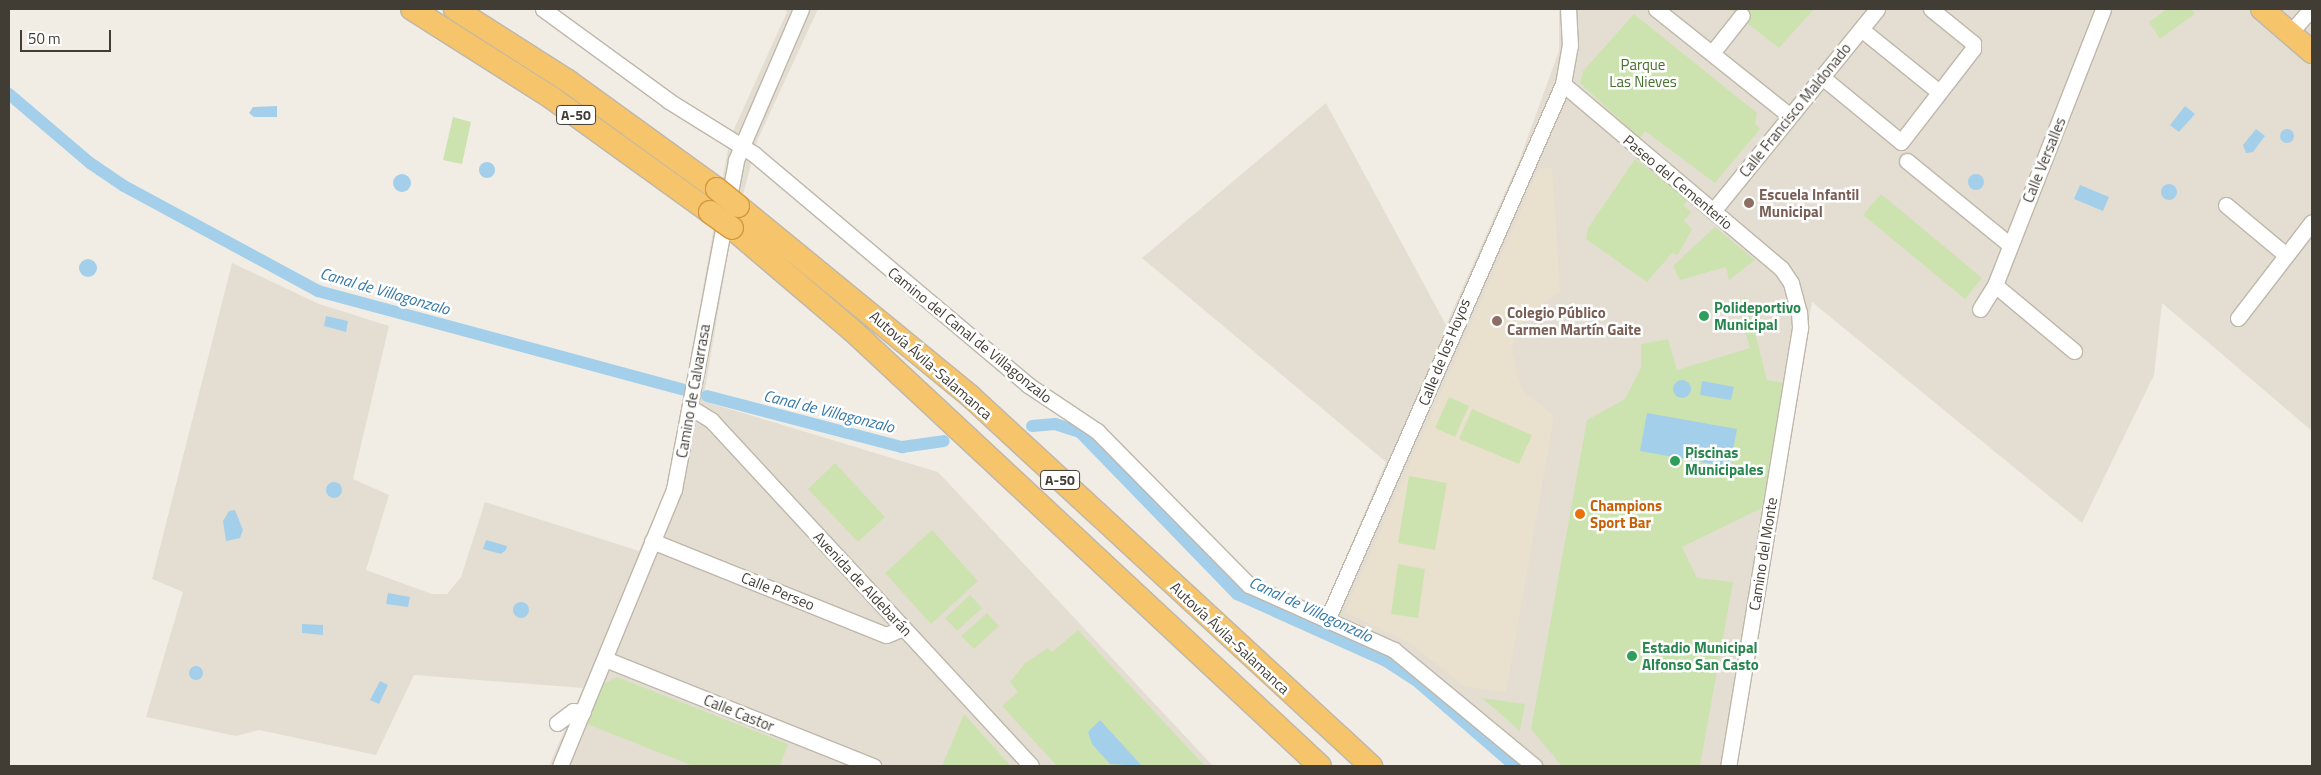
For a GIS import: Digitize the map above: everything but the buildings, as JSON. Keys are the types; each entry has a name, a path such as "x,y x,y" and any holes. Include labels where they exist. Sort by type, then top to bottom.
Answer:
{"highway":[{"name":"Autovía Ávila-Salamanca","path":"412,9 552,98 732,228 853,331 1320,766"},
{"name":"Autovía Ávila-Salamanca","path":"455,9 568,81 717,189 970,396 1371,766"},
{"path":"2262,9 2312,52"}],"street":[{"name":"Camino del Canal de Villagonzalo","path":"543,9 669,101 741,144 1028,385 1097,432 1249,585 1394,650 1534,766"},
{"name":"Camino de Calvarrasa","path":"560,766 674,489 741,144 802,9"},
{"name":"Calle de los Hoyos","path":"1326,620 1563,84 1570,46 1568,9"},
{"path":"1656,9 1790,116"},
{"name":"Calle Francisco Maldonado","path":"1713,211 1877,9"},
{"path":"1822,77 1901,142 1940,92 1973,43 1931,9"},
{"name":"Calle Versalles","path":"1980,309 1995,285 2103,9"},
{"path":"2290,33 2311,9"},
{"path":"1712,53 1742,15"},
{"path":"1861,29 1940,92"},
{"name":"Paseo del Cementerio","path":"1563,84 1781,268 1791,283"},
{"path":"1907,161 2010,245"},
{"path":"2226,205 2286,255"},
{"path":"2238,318 2312,222"},
{"name":"Camino del Monte","path":"1728,766 1800,328 1791,283"},
{"path":"1995,285 2074,351"},
{"name":"Avenida de Aldebarán","path":"690,407 711,420 1031,766"},
{"name":"Calle Perseo","path":"652,541 886,635 903,628"},
{"name":"Calle Castor","path":"605,659 874,766"},
{"path":"556,723 573,711 583,712"}],"shaded area":[{"path":"784,9 818,9 758,139 730,242 703,401 938,472 1213,766 549,766 583,688 414,675 376,755 259,730 236,736 146,717 183,592 152,579 232,263 319,304 389,326 353,479 389,495 366,570 432,594 447,594 461,577 485,502 639,551 667,487 730,138 787,12"},
{"path":"1559,9 2312,9 2312,431 2162,303 2154,375 2082,523 1812,302 1732,766 1522,766 1405,666 1317,625 1386,462 1142,258 1326,103 1446,325 1519,161 1559,51"},
{"path":"1552,168 1560,292 1527,313 1511,350 1522,390 1554,416 1506,692 1465,687 1410,643 1345,612 1539,169"}],"green space":[{"path":"1729,9 1814,9 1779,48"},
{"path":"2167,9 2192,9 2195,14 2160,39 2149,22"},
{"name":"Parque Las Nieves","path":"1634,14 1757,113 1755,124 1760,129 1715,183 1645,131 1640,139 1580,83 1583,71"},
{"path":"453,117 471,122 462,164 443,160"},
{"path":"1635,159 1688,199 1684,206 1691,212 1684,221 1692,229 1678,255 1672,253 1647,282 1586,239 1588,228"},
{"path":"1881,194 1982,278 1965,299 1863,215"},
{"path":"1715,227 1755,260 1729,280 1726,267 1680,280 1673,266"},
{"path":"1746,297 1767,380 1783,383 1762,508 1682,547 1697,578 1733,582 1700,766 1562,766 1531,729 1587,420 1625,399 1641,368 1641,344 1668,339 1677,370 1750,348 1736,301"},
{"path":"1449,397 1469,406 1455,437 1435,428"},
{"path":"1472,409 1532,435 1519,464 1459,439"},
{"path":"835,463 885,517 858,542 808,489"},
{"path":"1409,476 1447,483 1435,550 1398,543"},
{"path":"932,530 978,581 931,624 885,573"},
{"path":"1398,564 1425,569 1418,618 1391,614"},
{"path":"970,595 982,608 957,631 945,618"},
{"path":"987,613 999,626 974,649 961,636"},
{"path":"1078,630 1205,766 1057,766 1002,706 1018,692 1010,682 1025,663 1048,648 1052,652"},
{"path":"617,677 788,744 780,766 693,766 587,724 604,684"},
{"path":"1482,698 1525,704 1520,731"},
{"path":"964,714 1011,766 942,766"}],"water":[{"path":"277,106 277,117 254,117 249,113 253,107"},
{"path":"2185,106 2195,114 2179,132 2170,125"},
{"path":"2256,129 2265,136 2253,152 2246,153 2243,145"},
{"path":"2284,129 2290,129 2294,136 2290,143 2284,143 2280,139 2280,133"},
{"path":"484,162 490,162 495,167 493,176 484,178 479,173 479,167"},
{"path":"402,174 408,177 411,183 408,189 402,192 396,189 393,183 396,177"},
{"path":"1976,174 1984,182 1976,190 1968,182"},
{"path":"2166,184 2172,184 2177,189 2175,198 2166,200 2161,195 2161,189"},
{"path":"2080,185 2109,197 2103,211 2074,199"},
{"path":"84,259 92,259 97,264 95,275 84,277 79,272 79,264"},
{"path":"326,316 348,321 346,332 324,326"},
{"path":"1682,380 1688,383 1691,389 1688,395 1682,398 1676,395 1673,389 1676,383"},
{"path":"1702,381 1734,387 1731,400 1700,395"},
{"path":"1647,413 1737,429 1730,467 1640,451"},
{"path":"334,482 342,490 334,498 326,490"},
{"path":"235,510 243,530 240,538 226,541 223,521 229,511"},
{"path":"486,540 507,546 506,550 501,554 483,549"},
{"path":"388,593 410,597 408,607 386,604"},
{"path":"518,602 524,602 529,607 527,616 518,618 513,613 513,607"},
{"path":"302,624 323,625 323,635 302,633"},
{"path":"193,666 199,666 203,673 199,680 193,680 189,676 189,670"},
{"path":"380,681 388,685 379,704 370,700"},
{"path":"1100,720 1142,766 1110,764 1092,744 1088,732"}],"waterway":[{"name":"Canal de Villagonzalo","path":"9,94 90,163 124,186 318,291 682,389"},
{"name":"Canal de Villagonzalo","path":"707,396 902,447 944,441"},
{"name":"Canal de Villagonzalo","path":"1032,426 1055,424 1080,432 1237,594 1386,661 1418,682 1515,766"}],"place":[{"name":"Escuela Infantil Municipal","path":"1749,203"},
{"name":"Polideportivo Municipal","path":"1704,316"},
{"name":"Colegio Público Carmen Martín Gaite","path":"1497,321"},
{"name":"Piscinas Municipales","path":"1675,461"},
{"name":"Champions Sport Bar","path":"1580,514"},
{"name":"Estadio Municipal Alfonso San Casto","path":"1632,656"}]}
